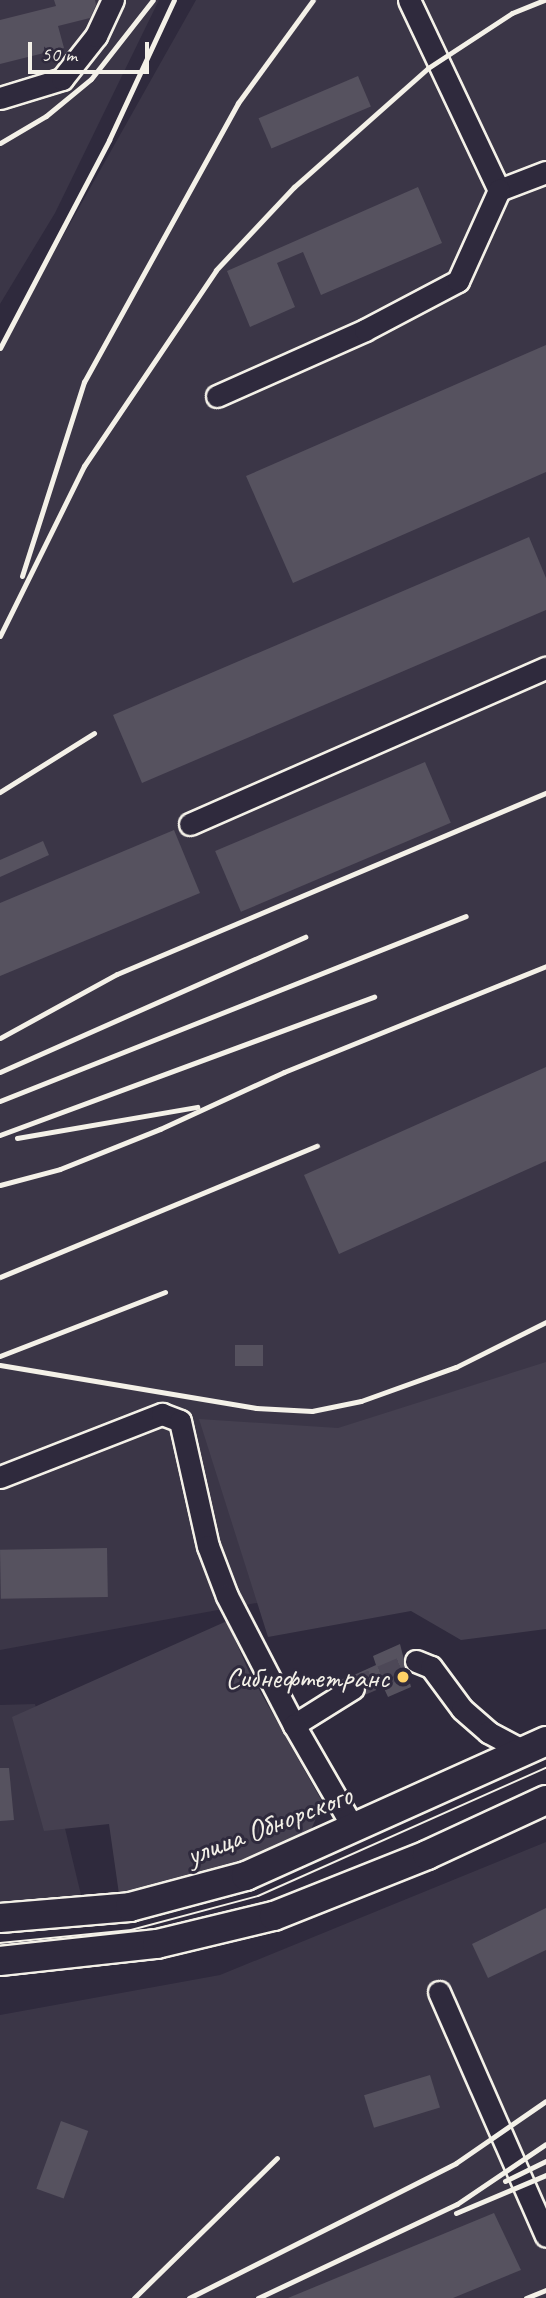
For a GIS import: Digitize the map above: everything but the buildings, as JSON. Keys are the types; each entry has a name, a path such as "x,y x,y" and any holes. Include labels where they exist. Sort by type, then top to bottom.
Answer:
{"main road":[{"name":"улица Обнорского","path":"0,1918 130,1907 246,1876 535,1746"},
{"path":"0,1961 157,1944 274,1916 427,1856 546,1800"}],"lane":[{"path":"0,99 62,79 96,36 113,0"},
{"path":"409,0 499,190"},
{"path":"217,396 365,330 457,281 499,190 546,172"},
{"path":"190,824 546,668"},
{"path":"0,1476 162,1414 180,1421 208,1546 228,1596 294,1725 354,1829"},
{"path":"416,1661 432,1667 462,1709 488,1732 535,1746"},
{"path":"294,1725 353,1688"},
{"path":"439,1992 546,2236"}],"shaded area":[{"path":"0,0 159,0 55,213 0,304"},
{"path":"196,0 546,0 546,1494 273,1600 0,1650 0,348"},
{"path":"546,1362 546,1629 461,1640 411,1611 268,1637 199,1419 338,1428"},
{"path":"227,1621 249,1672 323,1803 304,1845 119,1894 109,1824 44,1831 12,1717"},
{"path":"35,1704 82,1899 0,1905 0,1705"},
{"path":"546,1842 546,2298 0,2298 0,2015 220,1975"}],"tunnel":[{"path":"353,1688 416,1661"}],"tram line":[{"path":"0,1943 131,1930 258,1896 546,1768"}],"railway":[{"path":"0,143 46,116 91,79 153,0"},
{"path":"0,348 109,140 174,0"},
{"path":"22,576 84,382 238,103 313,0"},
{"path":"0,636 84,466 216,270 294,187 428,68 512,13 544,0"},
{"path":"0,792 94,733"},
{"path":"0,1038 117,974 546,793"},
{"path":"0,1101 466,916"},
{"path":"0,1072 305,937"},
{"path":"0,1185 60,1169 160,1129 284,1072 546,966"},
{"path":"0,1135 374,997"},
{"path":"17,1138 197,1107"},
{"path":"0,1277 317,1146"},
{"path":"0,1356 165,1292"},
{"path":"0,1365 256,1408 312,1411 361,1401 456,1367 546,1322"},
{"path":"189,2298 456,2163 546,2101"},
{"path":"258,2298 457,2204 546,2144"},
{"path":"134,2298 277,2158"},
{"path":"505,2181 546,2161"},
{"path":"456,2213 546,2175"},
{"path":"526,2298 546,2290"}],"place":[{"name":"Сибнефтетранс","path":"403,1677"}]}
